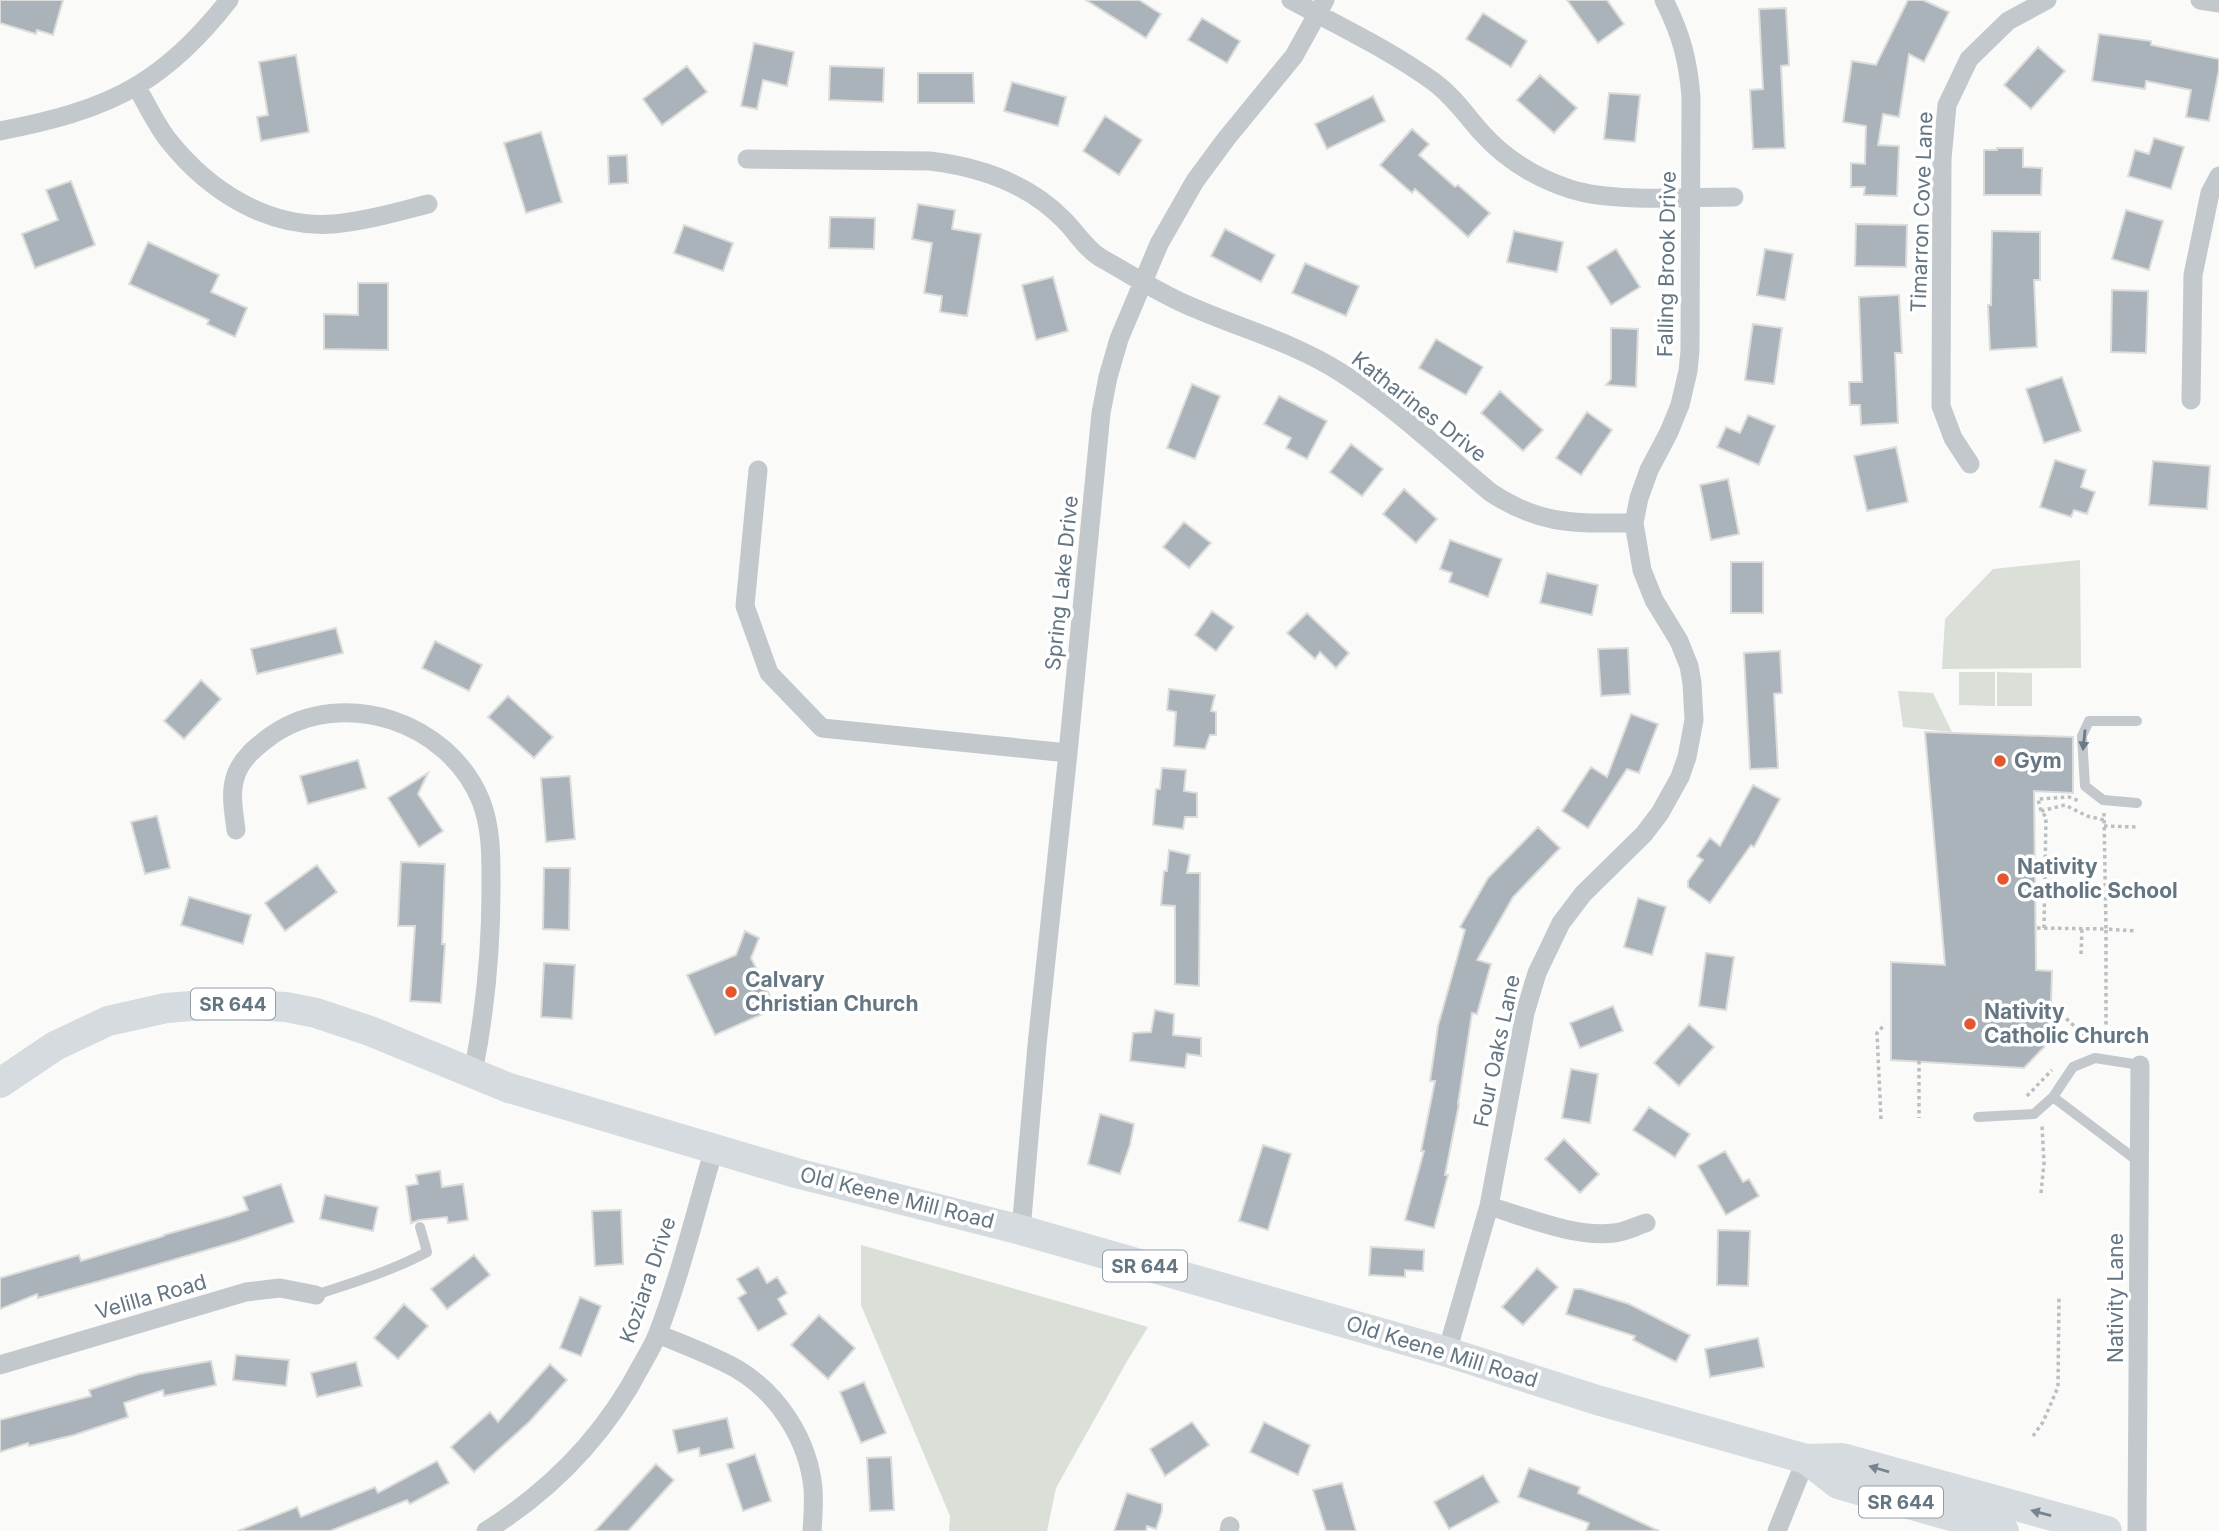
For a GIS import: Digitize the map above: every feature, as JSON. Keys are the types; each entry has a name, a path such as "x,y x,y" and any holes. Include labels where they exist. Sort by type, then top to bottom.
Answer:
{"main road":[{"name":"Old Keene Mill Road","path":"0,1083 55,1046 108,1021 166,1008 231,1003 286,1007 316,1013 370,1031 509,1088 713,1149 796,1173 1021,1230 1447,1352 1597,1400 1805,1458 1842,1458 2107,1531"},
{"name":"Old Keene Mill Road","path":"1805,1458 1838,1484 2004,1531"}],"street":[{"path":"0,131 61,117 136,86 162,69 203,30 229,0"},
{"path":"1291,0 1321,7 1433,82 1459,105 1499,150 1537,175 1570,189 1597,195 1734,198"},
{"name":"Falling Brook Drive","path":"1634,523 1649,470 1680,405 1690,351 1689,70 1677,27 1664,0"},
{"name":"Timarron Cove Lane","path":"1970,464 1953,438 1941,406 1942,159 1947,104 1969,59 2008,22 2047,0"},
{"path":"2200,0 2219,3"},
{"name":"Spring Lake Drive","path":"1021,1230 1037,1045 1101,413 1108,377 1119,339 1159,244 1195,181 1294,56 1321,7"},
{"path":"136,86 168,139 194,170 224,194 261,212 300,222 334,224 386,216 428,204"},
{"name":"Katharines Drive","path":"747,159 930,161 981,170 1009,181 1038,198 1062,218 1097,255 1183,303 1303,353 1339,371 1376,397 1490,492 1507,503 1547,519 1572,523 1634,523"},
{"path":"2191,400 2193,275 2210,193 2219,176"},
{"path":"758,470 745,606 769,673 822,727 1068,753"},
{"name":"Four Oaks Lane","path":"1447,1352 1489,1206 1525,1013 1537,973 1561,923 1583,894 1644,834 1660,813 1680,777 1691,740 1694,704 1689,666 1679,641 1654,600 1642,570 1634,523"},
{"path":"236,830 233,781 238,769 260,743 302,720 332,713 363,713 394,720 429,737 452,757 467,775 480,799 488,822 491,846 488,979 484,1017 472,1073"},
{"name":"Nativity Lane","path":"2137,1531 2140,1065"},
{"name":"Koziara Drive","path":"486,1531 536,1496 586,1448 626,1394 658,1334 713,1149"},
{"path":"1489,1206 1592,1234 1616,1233 1646,1223"},
{"name":"Velilla Road","path":"0,1365 246,1292 280,1288 316,1295"},
{"path":"658,1334 737,1370 765,1391 779,1406 798,1436 810,1469 814,1503 812,1531"},
{"path":"1777,1531 1805,1458"}],"lane":[{"path":"2137,721 2089,721 2082,736 2085,786 2103,800 2137,803"},
{"path":"1978,1116 2034,1114 2053,1097 2073,1067 2095,1058 2140,1065"},
{"path":"2053,1097 2139,1163"},
{"path":"316,1295 387,1271 427,1252 420,1227"}],"path":[{"path":"2044,928 2046,817 2041,811 2038,799 2069,797 2080,801"},
{"path":"2041,811 2065,805 2104,823 2137,827"},
{"path":"2051,1004 2090,1043 2108,1044 2104,811"},
{"path":"2037,928 2136,931"},
{"path":"2081,954 2082,929"},
{"path":"1881,1119 1877,1033 1885,1024"},
{"path":"1919,1061 1919,1118"},
{"path":"2041,1193 2044,1163 2042,1126"},
{"path":"2033,1436 2043,1422 2059,1387 2059,1296"}],"shaded area":[{"path":"2080,560 2081,668 1942,669 1945,619 1993,569"},
{"path":"1959,672 1995,672 1995,706 1959,705"},
{"path":"1997,672 2032,673 2032,706 1997,706"},
{"path":"1898,691 1933,693 1952,732 1903,727"},
{"path":"861,1245 1148,1327 1056,1488 1047,1531 949,1531 950,1516 861,1305"}],"building":[{"path":"0,0 63,0 53,35 37,30 36,34 0,23"},
{"path":"1086,0 1139,0 1161,14 1146,38"},
{"path":"1567,0 1607,0 1624,24 1598,43"},
{"path":"1908,0 1923,0 1949,12 1924,62 1909,54 1899,117 1883,114 1878,145 1899,146 1897,196 1864,195 1865,187 1851,187 1851,163 1865,164 1866,126 1843,122 1852,61 1876,65"},
{"path":"1786,8 1789,65 1781,66 1785,148 1753,149 1750,90 1763,89 1759,9"},
{"path":"1483,13 1527,41 1511,67 1466,39"},
{"path":"1202,18 1240,41 1227,63 1188,40"},
{"path":"2099,34 2151,41 2151,45 2219,59 2209,121 2186,117 2191,90 2146,81 2145,89 2092,81"},
{"path":"754,43 794,52 787,86 763,80 757,109 741,106"},
{"path":"2038,47 2065,71 2031,109 2004,85"},
{"path":"296,55 309,132 261,141 257,117 268,115 259,62"},
{"path":"687,66 707,92 662,125 643,99"},
{"path":"830,66 884,68 883,102 829,100"},
{"path":"918,73 973,73 974,103 918,103"},
{"path":"1540,75 1577,108 1554,133 1517,100"},
{"path":"1012,82 1066,97 1058,126 1004,111"},
{"path":"1609,93 1640,95 1635,142 1604,139"},
{"path":"1373,96 1385,121 1327,149 1315,124"},
{"path":"1105,116 1142,140 1119,175 1083,151"},
{"path":"1412,129 1429,144 1419,155 1490,213 1468,237 1415,189 1412,193 1380,165"},
{"path":"541,132 562,202 526,213 504,143"},
{"path":"2154,138 2184,147 2171,189 2128,176 2135,150 2149,154"},
{"path":"2023,148 2023,167 2042,168 2041,195 1984,195 1984,150"},
{"path":"627,155 628,183 609,184 608,156"},
{"path":"71,181 95,245 35,268 22,234 58,220 46,190"},
{"path":"918,204 955,210 952,229 981,234 967,316 940,312 942,296 924,293 932,243 912,239"},
{"path":"2126,210 2163,221 2149,270 2112,259"},
{"path":"830,217 875,218 874,249 829,248"},
{"path":"1856,224 1907,225 1906,267 1855,266"},
{"path":"684,225 733,243 723,271 674,253"},
{"path":"1225,229 1275,255 1261,282 1211,256"},
{"path":"1514,231 1563,242 1557,272 1507,262"},
{"path":"1992,231 2040,232 2040,280 2034,280 2037,347 1990,350 1988,305 1991,305"},
{"path":"148,242 219,275 211,292 247,308 235,337 207,324 209,320 129,284"},
{"path":"1616,249 1640,287 1611,305 1587,267"},
{"path":"1765,249 1793,254 1785,300 1757,295"},
{"path":"1305,263 1359,286 1346,316 1292,293"},
{"path":"1053,277 1068,331 1036,340 1022,285"},
{"path":"358,283 388,283 388,350 324,349 324,314 358,315"},
{"path":"2112,290 2148,291 2146,353 2111,352"},
{"path":"1899,295 1902,353 1895,353 1898,423 1861,425 1860,405 1850,405 1849,382 1862,382 1859,297"},
{"path":"1753,324 1782,328 1774,384 1745,380"},
{"path":"1611,328 1638,329 1636,387 1606,385 1611,379"},
{"path":"1436,339 1483,367 1466,395 1419,368"},
{"path":"2062,377 2081,431 2044,443 2026,389"},
{"path":"1192,384 1220,396 1195,459 1167,448"},
{"path":"1500,391 1543,430 1523,451 1481,413"},
{"path":"1279,396 1327,421 1307,459 1286,448 1291,438 1264,424"},
{"path":"1587,412 1612,430 1581,475 1556,458"},
{"path":"1748,415 1775,426 1759,465 1717,447 1726,427 1740,433"},
{"path":"1351,444 1383,469 1362,496 1330,472"},
{"path":"1896,447 1908,502 1867,511 1854,456"},
{"path":"2055,460 2086,470 2081,487 2095,492 2087,514 2074,510 2071,517 2040,507"},
{"path":"2153,461 2210,466 2207,509 2149,505"},
{"path":"1728,479 1739,534 1711,540 1700,485"},
{"path":"1404,489 1437,519 1416,543 1383,514"},
{"path":"1184,522 1211,543 1189,568 1163,547"},
{"path":"1450,540 1502,559 1488,597 1449,582 1452,573 1440,569"},
{"path":"1731,562 1763,562 1763,613 1731,613"},
{"path":"1547,573 1598,585 1592,615 1540,603"},
{"path":"1212,611 1234,627 1216,651 1195,635"},
{"path":"1307,613 1349,653 1336,668 1320,652 1315,659 1287,633"},
{"path":"336,628 343,653 257,674 251,649"},
{"path":"435,641 482,665 469,691 422,668"},
{"path":"1628,648 1630,694 1601,696 1598,649"},
{"path":"1780,651 1782,693 1774,694 1778,768 1750,769 1744,653"},
{"path":"201,680 221,699 184,739 164,721"},
{"path":"1169,689 1215,695 1211,711 1216,712 1216,735 1210,735 1205,749 1174,746 1176,712 1167,710"},
{"path":"508,696 553,737 534,758 488,717"},
{"path":"1631,714 1658,724 1639,773 1627,769 1588,828 1562,811 1591,767 1607,777"},
{"path":"1925,732 2073,737 2073,793 2034,791 2036,970 2052,971 2051,1004 2047,1044 2024,1068 1891,1060 1891,962 1945,965"},
{"path":"358,760 366,788 308,804 300,776"},
{"path":"1162,768 1186,770 1184,791 1197,793 1197,817 1185,817 1183,829 1153,825 1156,789 1160,789"},
{"path":"428,773 418,794 443,831 419,847 388,798"},
{"path":"570,776 575,839 546,842 541,778"},
{"path":"1753,785 1780,799 1754,847 1751,845 1710,903 1688,887 1688,881 1703,860 1697,856 1710,838 1720,846"},
{"path":"157,816 170,868 145,874 131,822"},
{"path":"1538,827 1560,848 1513,897 1477,960 1491,964 1477,1014 1472,1013 1459,1104 1445,1175 1448,1175 1434,1228 1405,1220 1424,1151 1421,1151 1435,1081 1430,1081 1438,1026 1465,930 1460,927 1488,878"},
{"path":"1169,850 1190,855 1187,873 1200,873 1199,986 1175,984 1175,906 1161,905"},
{"path":"401,862 445,864 442,944 445,944 441,1003 410,1001 415,926 398,926"},
{"path":"317,865 337,892 285,931 265,903"},
{"path":"544,868 570,868 569,930 543,929"},
{"path":"189,897 251,915 243,944 181,925"},
{"path":"1638,898 1666,907 1652,955 1624,947"},
{"name":"Calvary Christian Church","path":"745,931 759,938 751,958 776,1008 715,1035 687,975 736,955"},
{"path":"1706,953 1734,957 1726,1010 1699,1006"},
{"path":"544,963 575,965 572,1019 541,1017"},
{"path":"1613,1006 1623,1031 1580,1048 1570,1023"},
{"path":"1155,1010 1174,1014 1173,1035 1201,1038 1201,1056 1187,1054 1185,1068 1130,1061 1133,1033 1151,1032"},
{"path":"1689,1024 1714,1047 1679,1086 1654,1063"},
{"path":"1571,1069 1598,1074 1590,1123 1562,1118"},
{"path":"1649,1107 1690,1134 1675,1157 1633,1130"},
{"path":"1100,1114 1134,1124 1120,1174 1088,1164"},
{"path":"1564,1139 1599,1174 1580,1193 1545,1159"},
{"path":"1263,1145 1291,1154 1268,1230 1239,1221"},
{"path":"1725,1151 1743,1182 1749,1179 1759,1196 1726,1215 1698,1166"},
{"path":"440,1171 442,1187 463,1184 468,1220 448,1223 447,1217 411,1223 406,1186 418,1184 416,1175"},
{"path":"281,1184 294,1222 103,1280 38,1298 37,1294 0,1309 0,1278 79,1255 81,1261 248,1210 243,1197"},
{"path":"325,1195 378,1207 373,1231 320,1219"},
{"path":"621,1210 623,1264 595,1266 592,1211"},
{"path":"1718,1230 1750,1231 1748,1286 1717,1285"},
{"path":"1371,1247 1424,1250 1423,1271 1405,1270 1405,1277 1369,1275"},
{"path":"474,1255 490,1275 447,1309 431,1289"},
{"path":"758,1267 767,1283 777,1277 787,1293 778,1299 787,1314 758,1331 738,1298 746,1293 737,1279"},
{"path":"1537,1268 1558,1287 1523,1325 1502,1307"},
{"path":"1574,1289 1629,1304 1690,1335 1676,1362 1633,1340 1635,1336 1566,1314"},
{"path":"580,1297 601,1306 581,1356 560,1348"},
{"path":"404,1304 428,1326 398,1359 374,1338"},
{"path":"819,1315 855,1348 828,1379 791,1345"},
{"path":"1758,1338 1764,1367 1710,1377 1705,1349"},
{"path":"236,1355 289,1360 286,1386 233,1380"},
{"path":"211,1361 216,1385 164,1396 163,1390 124,1403 128,1417 74,1435 29,1446 28,1443 0,1452 0,1420 91,1396 89,1390 139,1374"},
{"path":"356,1362 362,1386 317,1397 311,1373"},
{"path":"550,1364 567,1380 530,1421 474,1472 451,1447 490,1412 498,1422"},
{"path":"864,1382 886,1433 861,1443 840,1392"},
{"path":"727,1418 734,1448 700,1456 699,1448 678,1453 673,1430"},
{"path":"1192,1422 1209,1445 1165,1476 1150,1449"},
{"path":"1264,1422 1310,1445 1298,1475 1250,1452"},
{"path":"755,1454 771,1501 743,1511 727,1464"},
{"path":"891,1457 894,1510 870,1511 867,1458"},
{"path":"437,1461 449,1483 410,1504 407,1500 330,1531 238,1531 297,1507 301,1517 375,1487 378,1493"},
{"path":"656,1464 674,1480 628,1531 595,1531"},
{"path":"1529,1468 1580,1487 1578,1493 1659,1531 1586,1531 1589,1523 1518,1497"},
{"path":"1483,1475 1499,1502 1449,1529 1434,1502"},
{"path":"1342,1483 1356,1531 1326,1531 1313,1490"},
{"path":"1127,1493 1162,1504 1156,1529 1147,1526 1146,1531 1114,1531"}],"place":[{"name":"Gym","path":"2000,761"},
{"name":"Nativity Catholic School","path":"2003,879"},
{"name":"Calvary Christian Church","path":"731,992"},
{"name":"Nativity Catholic Church","path":"1970,1024"}]}
